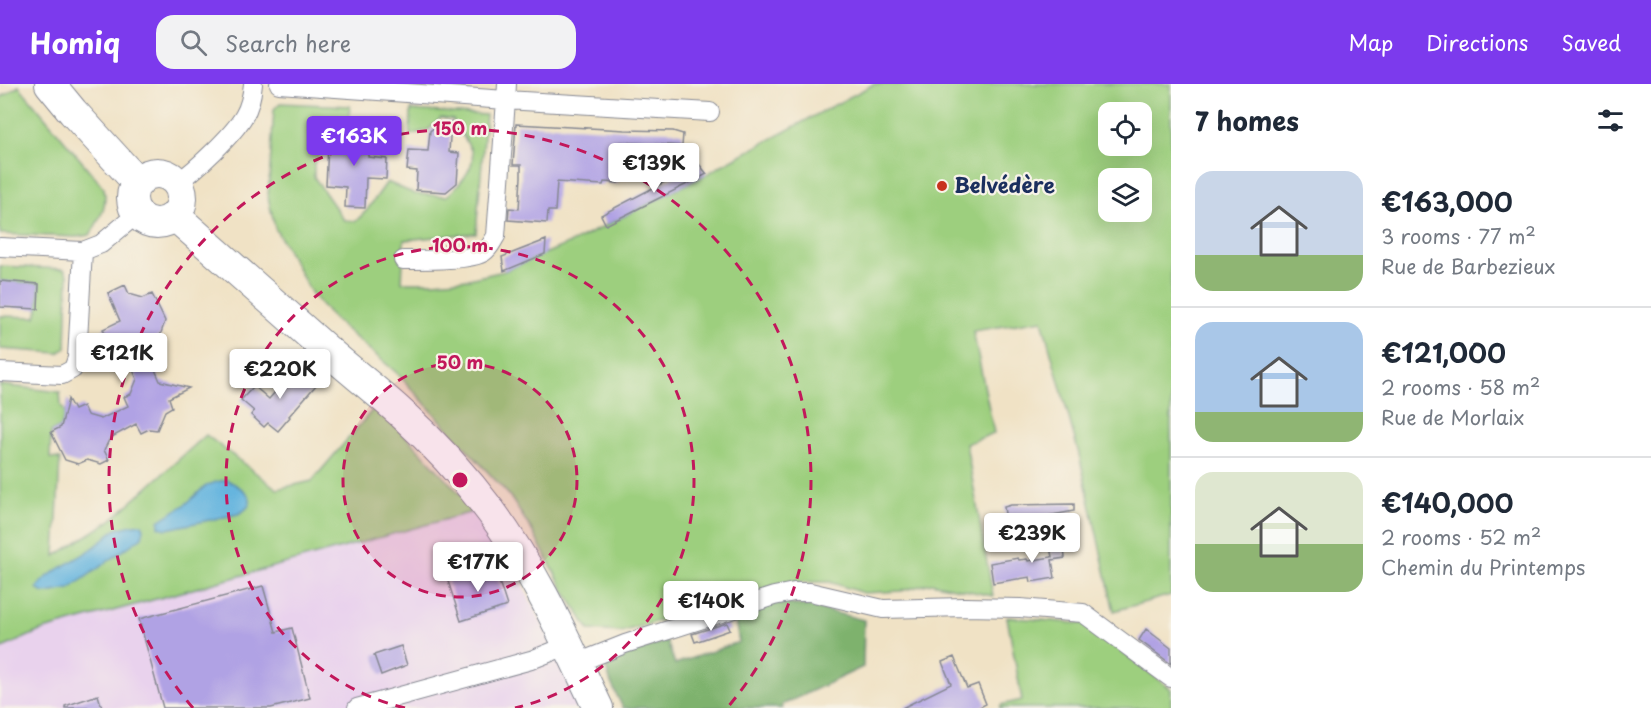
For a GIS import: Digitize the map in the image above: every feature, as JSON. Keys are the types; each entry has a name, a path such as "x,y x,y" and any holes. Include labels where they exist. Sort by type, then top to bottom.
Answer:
{"main road":[{"path":"50,84 138,183"},
{"path":"160,173 177,183 182,198 181,206 175,216 167,221 153,223 137,214 132,196 138,183 146,176 160,173"},
{"path":"175,216 401,413 442,453 493,514 514,546 544,596 598,708"}],"street":[{"path":"177,183 189,175 234,130 248,108 253,84"},
{"path":"279,84 506,92 711,112"},
{"path":"403,260 433,261 470,256 482,254 490,246 496,236 506,92"},
{"path":"0,247 83,251 101,244 137,214"},
{"path":"0,372 62,375 73,369 77,358 83,251"},
{"path":"357,708 531,660 625,644 774,596 794,592 810,592 883,609 964,606 1083,613 1171,678"}],"shaded area":[{"path":"476,511 509,559 585,708 0,708 0,649 40,631"}],"green space":[{"path":"874,84 1171,84 1171,595 1114,611 1079,454 1042,320 973,331 994,433 966,444 993,596 931,583 901,591 863,593 830,582 791,582 621,632 589,630 509,495 398,374 335,320 312,294 275,228 268,197 274,109 280,103 350,106 347,135 336,142 326,142 314,164 314,177 344,220 356,221 387,182 415,194 447,196 461,181 472,163 471,150 453,120 441,118 428,130 410,135 411,110 486,115 476,233 404,240 402,282 434,282 469,279 504,271 575,241 707,174"},
{"path":"19,86 104,188 104,207 90,235 76,237 0,234 0,98"},
{"path":"0,266 64,269 68,275 66,348 58,353 0,349 0,316 36,317 39,284 0,281"},
{"path":"0,385 60,392 61,405 65,413 61,427 51,432 50,458 60,459 55,556 110,521 206,435 277,489 312,481 375,407 403,433 476,511 40,631 0,649"},
{"path":"775,603 808,606 864,620 863,667 782,705 783,708 623,708 604,661 667,641 675,664 739,642 734,615"},
{"path":"1007,617 1085,624 1171,689 1171,708 1000,708 1001,705 1022,700"}],"water":[{"path":"227,480 248,495 250,500 246,509 238,514 167,529 159,527 159,521 184,505 204,487"},
{"path":"142,524 144,529 142,537 69,589 47,593 37,588 48,576 90,550 115,530"}],"building":[{"path":"441,122 451,122 449,152 459,153 457,183 446,192 416,190 417,171 407,170 409,150 428,151 430,131"},
{"path":"516,124 673,131 683,134 682,146 620,142 618,183 604,182 603,185 557,182 555,211 548,211 547,223 508,220 509,208 519,209 521,165 513,165"},
{"path":"350,125 369,127 368,157 387,159 386,179 366,178 365,208 345,207 346,187 326,185 328,146 348,146"},
{"path":"699,164 707,174 606,225 601,215"},
{"path":"546,240 545,254 504,271 502,257"},
{"path":"0,281 39,284 38,309 0,307"},
{"path":"125,285 129,294 143,298 152,294 165,321 160,336 152,339 148,353 160,381 189,388 169,398 172,407 165,411 157,430 149,429 141,433 136,424 110,438 104,450 109,460 101,464 87,460 78,464 65,460 51,432 61,427 68,399 74,410 83,406 87,415 101,419 128,406 124,397 131,394 137,379 121,343 111,348 103,329 120,321 108,293"},
{"path":"297,367 317,384 278,431 268,423 264,427 251,415 254,411 241,400 254,386 269,399"},
{"path":"1074,504 1074,511 1020,521 1022,531 1008,533 1004,507"},
{"path":"1071,534 1073,546 1064,548 1065,558 1052,560 1055,578 1031,582 1030,577 993,583 990,563 1018,558 1028,561 1052,557 1048,537"},
{"path":"494,566 507,606 461,621 448,581"},
{"path":"263,586 276,632 292,628 310,698 271,708 163,708 139,619"},
{"path":"727,623 730,630 695,642 692,634"},
{"path":"1146,629 1171,648 1171,664 1139,640"},
{"path":"401,646 407,665 381,675 374,655"},
{"path":"954,657 967,688 978,684 986,704 978,708 902,708 951,684 942,662"},
{"path":"98,695 102,708 65,708 65,706"}],"place":[{"name":"Belvédère","path":"942,186"}]}
